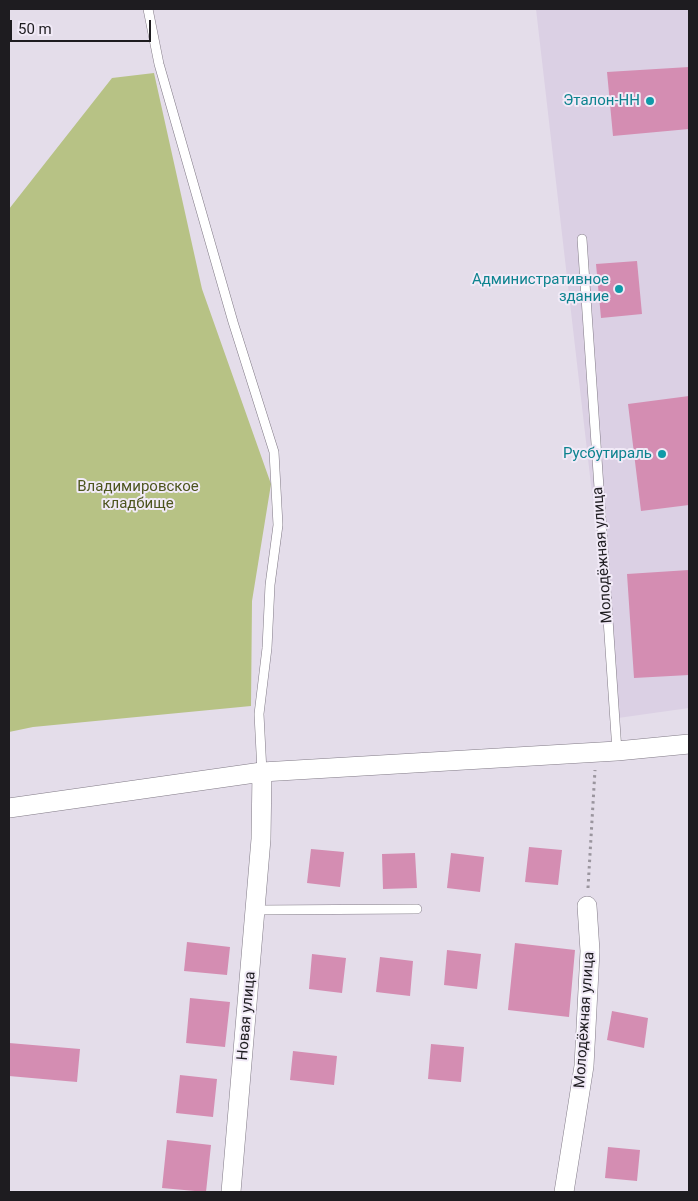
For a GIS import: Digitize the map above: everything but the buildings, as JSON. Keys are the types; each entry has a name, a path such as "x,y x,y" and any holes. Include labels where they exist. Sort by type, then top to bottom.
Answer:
{"street":[{"path":"9,808 262,772 617,751 689,744"},
{"name":"Новая улица","path":"231,1192 256,910 261,839 262,772"},
{"name":"Молодёжная улица","path":"564,1192 584,1066 590,951 587,906"}],"lane":[{"path":"148,9 159,64 172,112 233,322 274,452 278,525 270,585 267,648 259,714 262,772"},
{"name":"Молодёжная улица","path":"582,239 617,751"},
{"path":"256,910 417,909"}],"path":[{"path":"587,906 596,752"}],"shaded area":[{"path":"536,9 689,9 689,708 618,718"}],"green space":[{"name":"Владимировское кладбище","path":"154,73 202,289 271,484 252,601 251,706 33,727 9,732 9,209 112,78"}],"place":[{"name":"Эталон-НН","path":"650,101"},
{"name":"Административное здание","path":"619,289"},
{"name":"Русбутираль","path":"662,454"}]}
